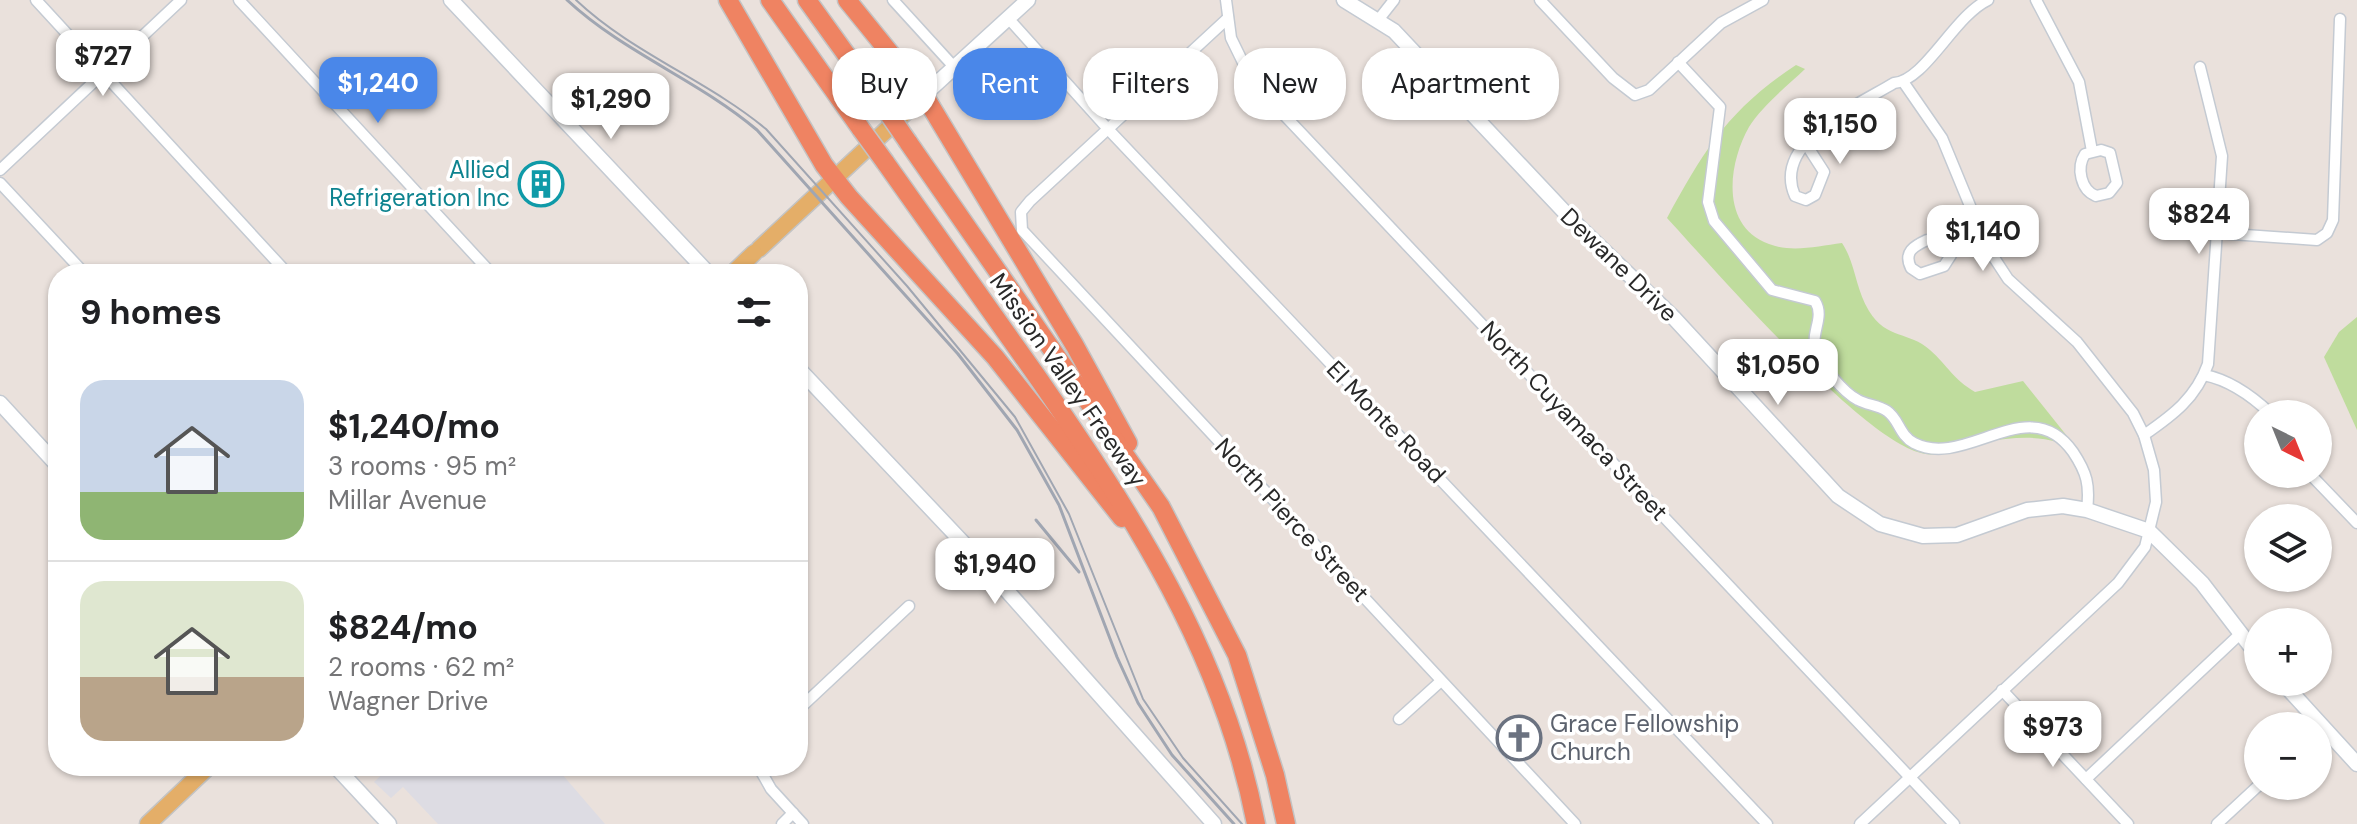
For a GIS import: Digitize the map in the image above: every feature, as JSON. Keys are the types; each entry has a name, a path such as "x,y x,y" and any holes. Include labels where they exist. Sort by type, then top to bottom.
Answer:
{"highway":[{"path":"728,0 834,178 995,357 1162,567"},
{"name":"Mission Valley Freeway","path":"770,0 1103,470 1162,567 1228,723 1256,824"},
{"name":"Mission Valley Freeway","path":"807,0 1150,488 1237,655 1275,775 1286,824"},
{"path":"847,0 886,48"},
{"path":"937,117 1117,418 1150,488"}],"main road":[{"path":"743,264 897,120"},
{"path":"148,824 198,776"}],"street":[{"path":"36,0 279,264"},
{"path":"0,170 181,0"},
{"path":"239,0 483,264"},
{"path":"451,0 700,264"},
{"path":"893,0 953,66"},
{"path":"976,48 1028,0"},
{"name":"North Cuyamaca Street","path":"1226,0 1231,38 1252,81 1954,824"},
{"name":"Dewane Drive","path":"1344,0 1379,19 1573,221 1673,317 1832,491 1863,514 1901,532 1940,537 1966,533 2033,509 2069,506 2087,510 2149,531 2202,583 2244,641"},
{"path":"1379,19 1394,0"},
{"path":"1540,0 1613,78 1635,95 1649,90 1721,23 1763,0"},
{"path":"1806,144 1824,172 1815,195 1806,200 1795,196 1789,177 1806,144 1827,122 1894,83 1904,83 1916,74 1965,16 1988,0"},
{"path":"2036,0 2079,82 2092,151"},
{"name":"El Monte Road","path":"1008,18 1107,128 1767,824"},
{"path":"1107,128 1228,18"},
{"path":"2217,233 2317,240 2327,233 2333,220 2340,19"},
{"path":"1678,62 1720,107 1708,202 1714,221 1772,290 1815,301 1820,313 1815,340 1817,352 1847,390 1860,401 1887,411 1908,439 1931,448 1949,448 1991,434 2047,428 2057,433 2087,475 2090,485 2087,510"},
{"path":"2144,435 2183,407 2204,375 2222,156 2200,67"},
{"path":"937,84 953,70"},
{"path":"1860,824 2118,583 2145,547 2156,482 2144,435 2133,413 2077,342 2008,279 1983,237 1942,138 1904,83"},
{"name":"North Pierce Street","path":"1107,128 1021,212 1022,230 1575,824"},
{"path":"2092,151 2110,153 2117,183 2109,193 2096,196 2086,189 2080,162 2092,151"},
{"path":"0,183 76,264"},
{"path":"1950,250 1983,237"},
{"path":"2204,375 2218,378 2256,400"},
{"path":"808,379 1004,588 1214,824"},
{"path":"0,403 48,455"},
{"path":"2323,488 2357,523"},
{"path":"808,701 909,606"},
{"path":"2086,779 2239,635"},
{"path":"1399,719 1441,681"},
{"path":"2002,690 2128,824"},
{"path":"2294,696 2307,712"},
{"path":"2332,740 2357,764"},
{"path":"344,776 389,824"},
{"path":"764,776 771,789 803,824"},
{"path":"2217,824 2244,799"},
{"path":"782,824 793,813"}],"shaded area":[{"path":"380,776 564,776 605,824 438,824 403,787 391,798 374,782"}],"green space":[{"path":"1796,65 1805,69 1761,111 1749,127 1736,158 1733,193 1742,223 1753,235 1778,247 1805,248 1842,243 1864,302 1883,327 1922,344 1975,392 2023,381 2067,436 2057,442 2013,438 1938,454 1921,453 1895,441 1826,386 1667,218 1720,132 1753,98"},
{"path":"2357,317 2357,430 2324,357 2339,332"}],"tram line":[{"path":"576,0 621,36 719,96 766,129 907,286 1015,417 1069,514 1143,699 1183,758 1242,824"}],"railway":[{"path":"567,0 612,36 710,96 757,130 958,354 1017,430 1059,505 1117,657 1138,703 1172,755 1234,824"},
{"path":"1036,520 1079,572"}],"place":[{"name":"Allied Refrigeration Inc","path":"541,184"},
{"name":"Grace Fellowship Church","path":"1519,738"}]}
